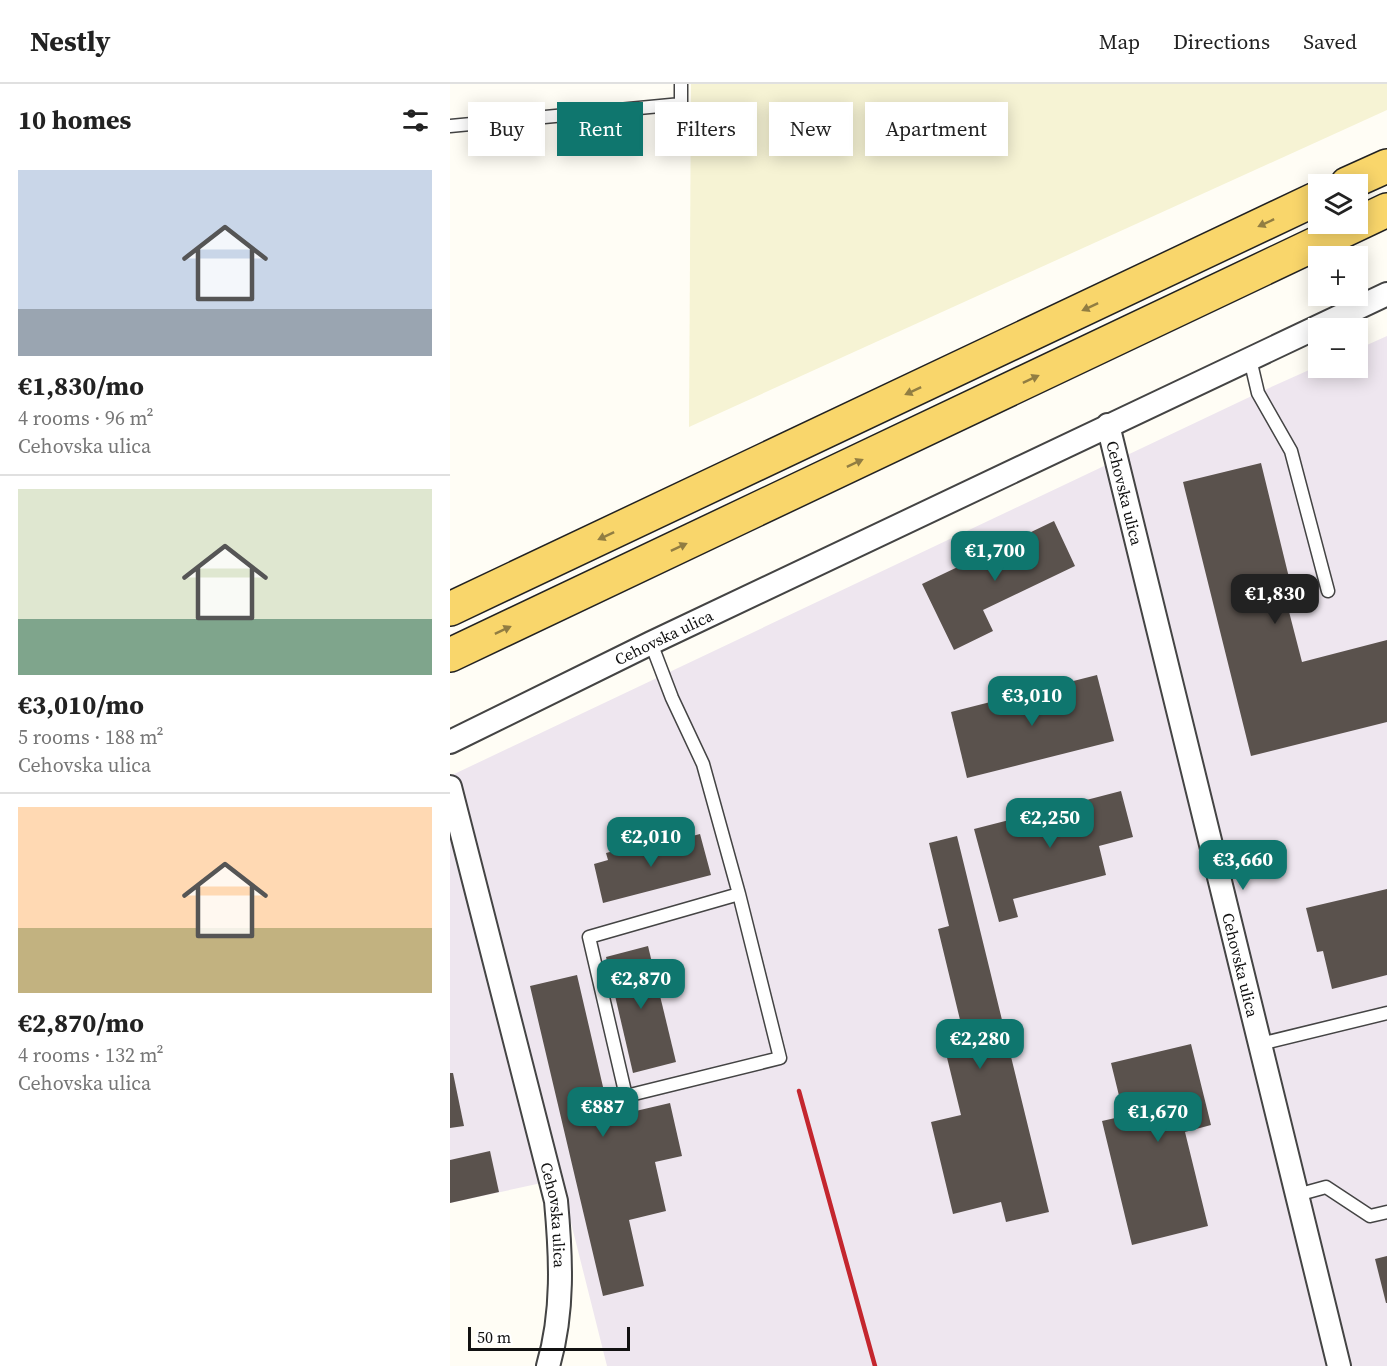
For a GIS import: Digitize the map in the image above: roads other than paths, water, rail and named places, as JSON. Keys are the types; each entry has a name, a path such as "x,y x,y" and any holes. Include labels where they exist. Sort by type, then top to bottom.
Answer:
{"main road":[{"path":"1368,175 1387,166"},
{"path":"450,609 1308,203"},
{"path":"450,655 1387,210"}],"street":[{"name":"Cehovska ulica","path":"450,742 651,643 1387,294"},
{"name":"Cehovska ulica","path":"1108,425 1339,1366"},
{"name":"Cehovska ulica","path":"450,787 556,1201 560,1245 560,1293 555,1340 548,1366"}],"lane":[{"path":"450,126 681,104 681,84"},
{"path":"1250,359 1258,393 1291,451 1328,591"},
{"path":"651,643 672,698 703,764 739,894 780,1058 626,1096 589,937 739,894"},
{"path":"1260,1044 1387,1014"},
{"path":"1297,1195 1326,1187 1370,1216 1387,1212"}],"railway":[{"path":"799,1091 875,1366"}]}
